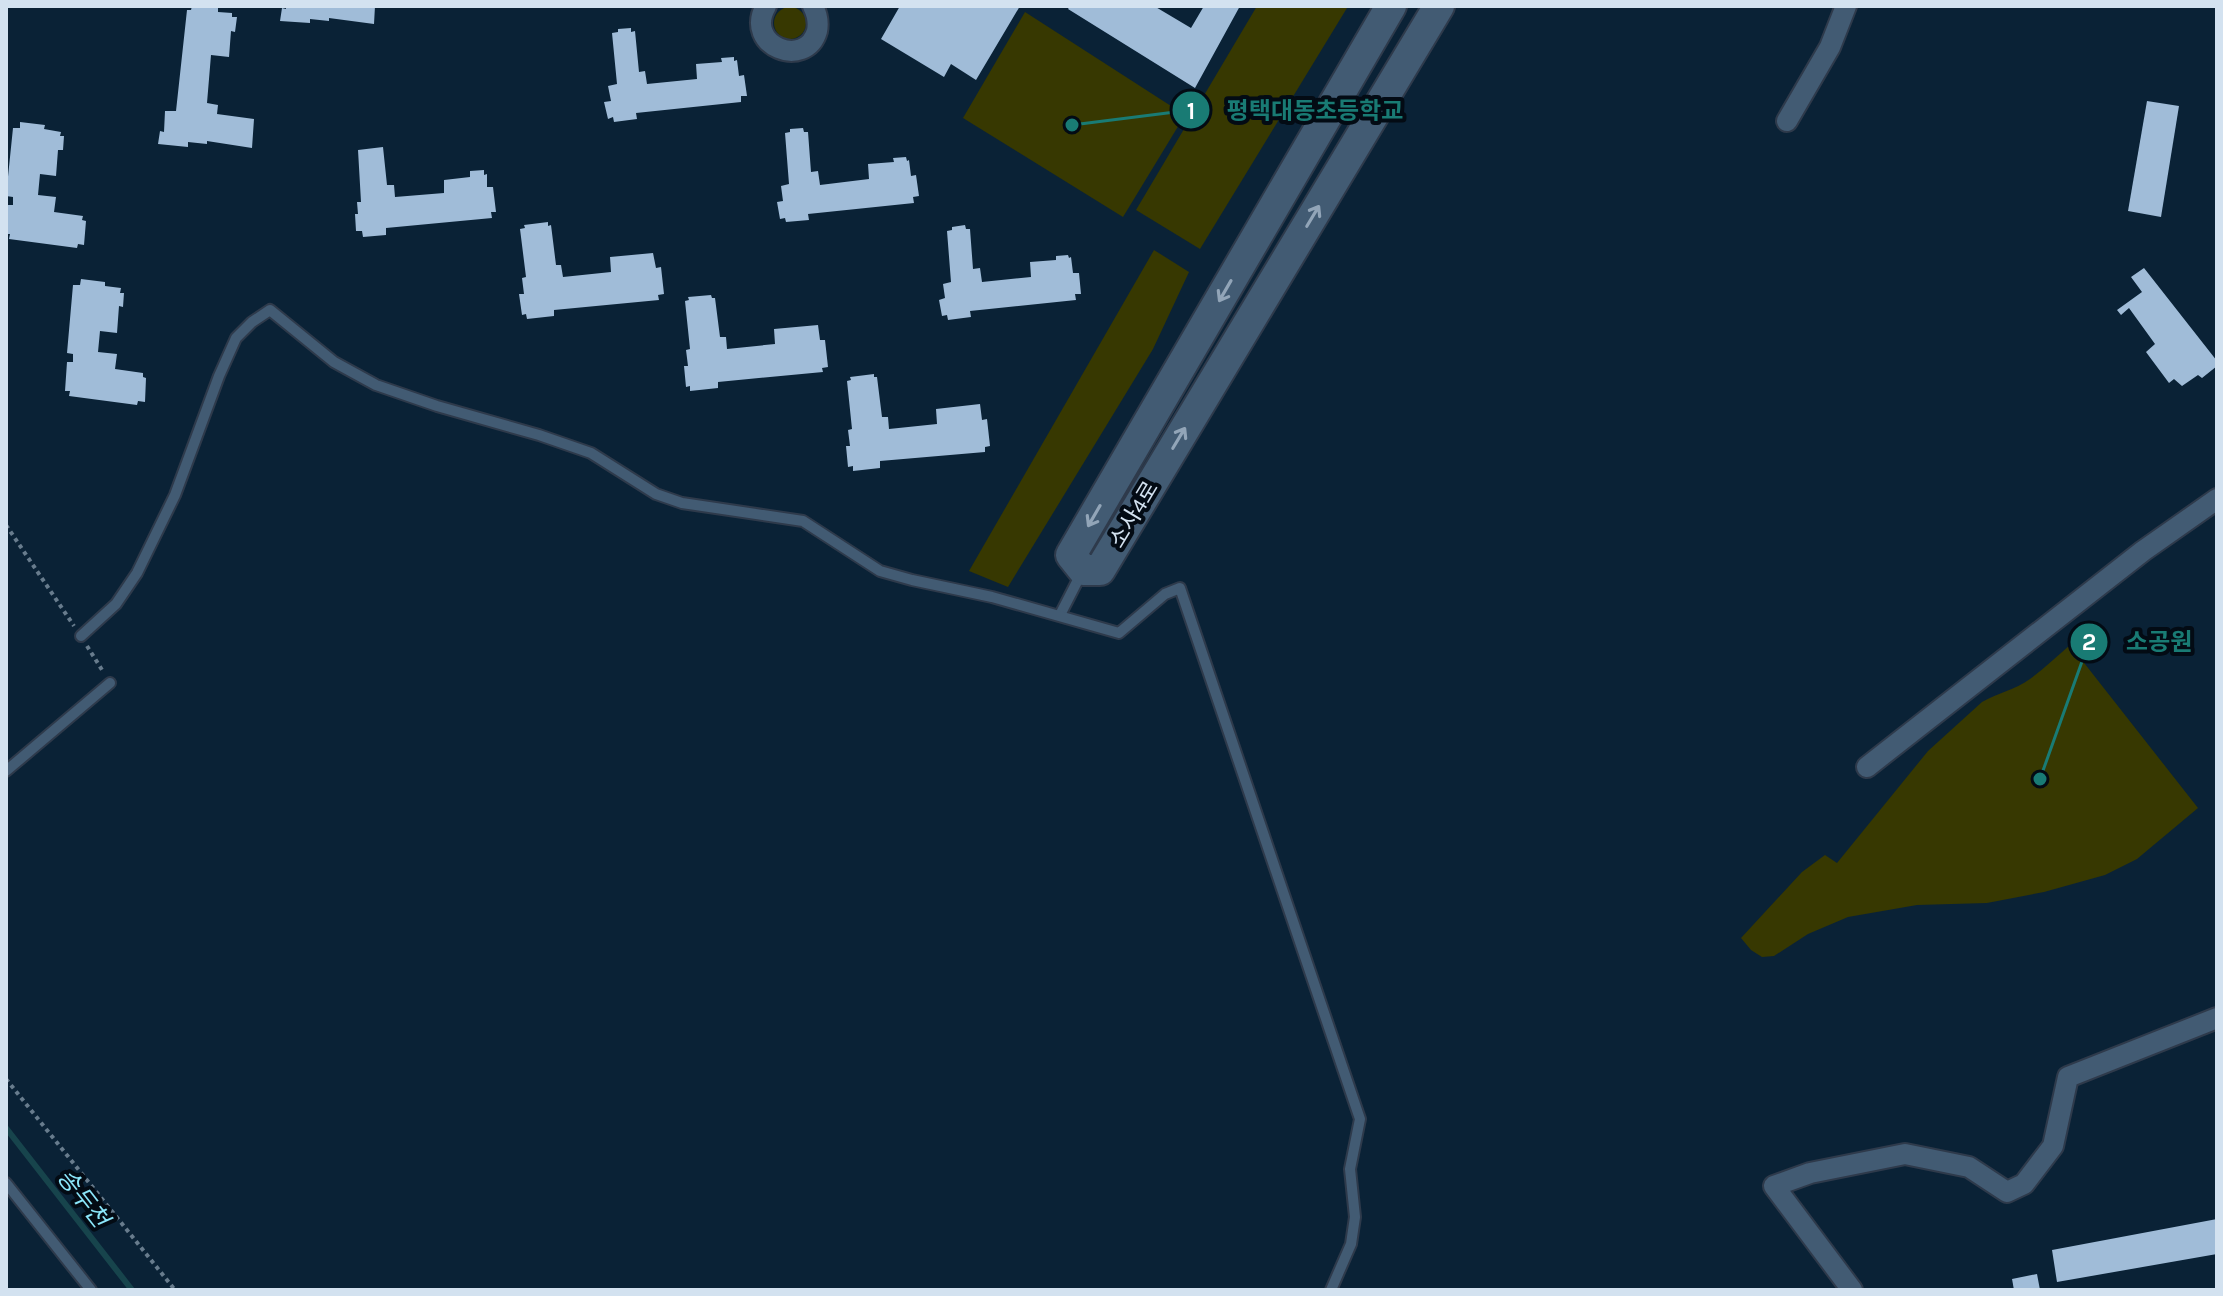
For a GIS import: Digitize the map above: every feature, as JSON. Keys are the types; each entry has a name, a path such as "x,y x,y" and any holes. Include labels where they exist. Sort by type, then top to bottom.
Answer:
{"main road":[{"name":"소사4로","path":"1391,6 1071,555 1083,570 1100,570 1439,6"}],"street":[{"path":"766,6 761,29 772,45 790,51 800,49 814,37 818,19 813,6"},
{"path":"1787,121 1830,47 1846,6"},
{"path":"1867,767 2143,551 2217,499"},
{"path":"1852,1290 1774,1186 1810,1173 1905,1154 1969,1167 2007,1192 2024,1184 2053,1146 2068,1077 2217,1018"}],"lane":[{"path":"81,636 116,604 137,573 175,495 236,338 270,310 334,362 376,385 591,453 656,494 682,503 803,521 880,571 992,597 1119,633 1165,594 1180,588 1360,1119 1350,1169 1355,1217 1351,1244 1331,1290"},
{"path":"1061,613 1083,570"},
{"path":"6,771 110,683"},
{"path":"6,1183 91,1290"}],"path":[{"path":"6,525 110,683"},
{"path":"6,1079 175,1290"}],"shaded area":[{"path":"1257,6 1347,8 1200,249 1136,210"},
{"path":"790,7 801,12 806,23 801,34 790,39 779,34 774,23 779,12"},
{"path":"1025,12 1185,115 1123,217 963,118"},
{"path":"1154,250 1189,272 1153,349 1008,587 969,571"},
{"path":"2070,645 2198,808 2137,859 2105,875 2044,892 1987,903 1917,905 1848,917 1808,934 1774,956 1762,957 1751,950 1741,938 1802,872 1825,855 1837,863 1928,751 1982,702 2024,683"}],"building":[{"path":"192,6 218,7 218,12 232,13 232,17 237,17 235,32 231,31 229,57 211,55 207,103 218,105 217,114 254,119 252,148 207,141 207,144 188,142 188,147 158,144 160,131 164,132 165,111 176,111 187,10 191,10"},
{"path":"286,6 375,6 374,24 329,18 329,21 310,19 310,23 280,21 282,8 286,9"},
{"path":"900,6 1020,6 976,80 951,64 944,77 881,39"},
{"path":"1070,6 1154,6 1191,28 1204,6 1240,6 1195,88 1068,9"},
{"path":"631,28 631,32 635,31 639,72 645,71 647,84 697,79 696,64 722,62 721,58 734,57 739,76 744,75 747,96 741,96 741,102 636,113 637,119 614,122 613,117 608,119 604,102 611,101 608,86 617,84 612,33"},
{"path":"2147,101 2179,106 2161,217 2128,211"},
{"path":"20,122 45,125 44,129 61,132 60,136 64,136 63,150 58,150 56,176 40,174 38,195 56,197 54,212 83,216 82,220 86,221 84,245 78,244 77,248 9,239 10,234 6,234 7,205 13,205 13,197 6,196 13,128 20,128"},
{"path":"803,128 804,132 808,132 811,172 818,171 820,185 869,179 868,164 894,162 893,158 906,157 911,176 916,175 919,196 913,197 914,203 808,214 809,220 786,222 785,218 780,219 777,202 783,201 781,186 789,184 785,133 790,129"},
{"path":"383,147 387,185 394,185 395,197 444,193 444,180 470,177 470,171 484,170 487,187 493,187 496,212 491,212 492,218 386,228 386,235 363,237 362,231 356,231 355,214 358,214 357,202 361,202 358,150"},
{"path":"548,222 548,226 551,225 556,265 561,265 563,277 611,272 610,257 653,253 656,268 661,267 664,294 658,295 659,300 554,310 554,316 527,319 526,314 522,315 519,294 524,294 522,278 526,277 520,229 525,228 524,225"},
{"path":"965,225 966,229 970,229 973,269 980,268 982,282 1031,277 1030,262 1056,260 1056,256 1068,255 1073,273 1079,273 1081,294 1075,294 1076,300 970,311 971,317 948,320 947,315 942,316 939,300 945,298 943,284 951,282 947,231"},
{"path":"2144,268 2217,361 2217,366 2202,378 2198,375 2182,386 2174,379 2169,383 2146,352 2155,344 2129,308 2121,315 2117,310 2142,292 2131,277"},
{"path":"81,279 105,282 105,286 121,288 120,293 124,293 123,307 119,306 117,333 100,331 98,352 117,354 115,369 143,373 146,378 145,402 138,401 137,405 69,396 70,391 65,391 67,362 73,362 73,354 67,353 73,285 80,285"},
{"path":"711,295 715,298 720,337 726,337 727,349 775,344 774,329 818,325 820,340 825,340 828,367 822,368 823,372 718,382 718,388 690,391 690,386 686,387 684,366 688,366 686,350 690,349 685,301 689,300 688,297"},
{"path":"874,374 877,377 882,417 888,417 889,429 937,424 936,409 980,404 982,420 987,419 990,446 985,447 985,452 880,461 880,468 853,471 853,466 848,467 846,446 850,446 848,430 852,429 847,381 851,380 850,377"},
{"path":"2217,1219 2217,1254 2057,1282 2052,1250"},
{"path":"2037,1274 2040,1290 2014,1290 2012,1279"}],"waterway":[{"name":"송두천","path":"6,1128 132,1290"}],"place":[{"name":"평택대동초등학교","path":"1072,125"},
{"name":"소공원","path":"2040,779"}]}
